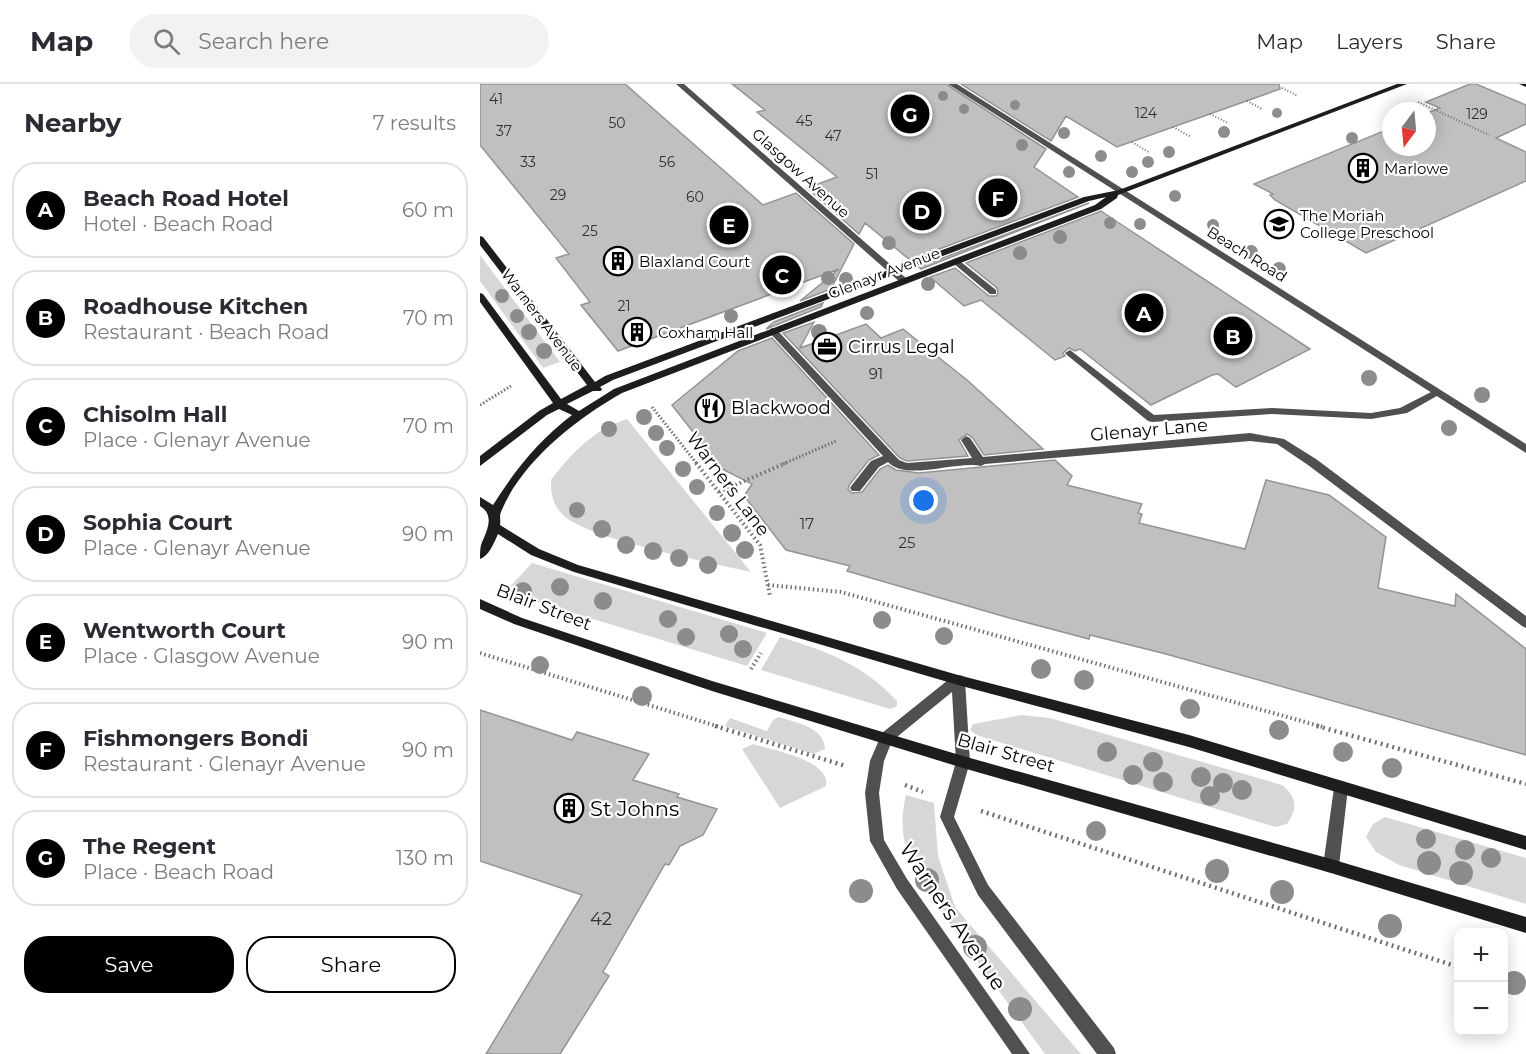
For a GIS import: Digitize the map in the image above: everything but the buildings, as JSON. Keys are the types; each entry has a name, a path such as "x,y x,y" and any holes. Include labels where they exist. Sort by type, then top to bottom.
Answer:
{"street":[{"name":"Glasgow Avenue","path":"680,84 904,281"},
{"name":"Beach Road","path":"952,84 1526,449"},
{"name":"Glenayr Avenue","path":"480,462 524,426 591,386 1087,199 1120,192 1403,84"},
{"name":"Glenayr Avenue","path":"494,513 520,471 551,436 608,396 1098,207 1120,192"},
{"name":"Warners Avenue","path":"480,239 591,386 608,396"},
{"path":"956,261 993,292"},
{"name":"Warners Avenue","path":"480,296 559,404 579,415"},
{"name":"Glenayr Lane","path":"773,331 895,463 906,467 1250,438 1280,441 1312,462 1526,623"},
{"path":"1070,353 1152,419 1272,411 1371,416 1403,411 1437,393"},
{"path":"966,440 981,462"},
{"path":"856,488 875,464 890,457"},
{"path":"480,501 490,507 494,513 495,527 493,536 480,555"},
{"path":"495,527 535,552 574,568 958,680 1189,741 1526,843"},
{"name":"Blair Street","path":"480,604 518,621 737,693 963,762 1331,866 1526,925"},
{"path":"887,737 958,680"},
{"name":"Warners Avenue","path":"958,680 963,762 948,817 983,890 1108,1054"},
{"name":"Warners Avenue","path":"887,737 877,761 872,793 877,841 902,884 1022,1054"},
{"path":"1331,866 1341,788"}],"path":[{"path":"1282,88 1304,99"},
{"path":"1247,101 1269,112"},
{"path":"1436,110 1489,135"},
{"path":"1210,114 1233,125"},
{"path":"1173,127 1195,139"},
{"path":"1132,142 1153,155"},
{"path":"480,405 517,383"},
{"name":"Warners Lane","path":"648,402 760,545 776,626"},
{"path":"718,492 863,429"},
{"path":"768,585 841,592 1526,784"},
{"path":"737,693 776,626"},
{"path":"1506,982 1526,989"}],"shaded area":[{"path":"480,255 560,362 543,368 480,281"},
{"path":"627,419 751,572 622,541 575,523 562,514 553,498 551,480 584,444 604,429"},
{"path":"532,563 767,633 747,666 505,592"},
{"path":"780,637 828,653 857,668 884,688 897,701 897,706 890,709 761,670"},
{"path":"1022,715 1050,718 1282,785 1293,798 1293,813 1287,824 1275,827 976,735 970,730 973,724"},
{"path":"779,717 815,731 820,736 825,749 813,754 725,726 730,718 767,731 773,720"},
{"path":"753,744 786,753 810,763 825,777 826,786 780,808 742,749"},
{"path":"906,795 934,803 938,856 955,907 1081,1054 1045,1054 931,898 916,873 904,837 903,810"},
{"path":"1385,817 1526,858 1526,904 1399,865 1376,852 1366,837 1373,824"}],"place":[{"name":"The Regent","path":"910,114"},
{"name":"Marlowe","path":"1363,168"},
{"name":"Fishmongers Bondi","path":"998,198"},
{"name":"Sophia Court","path":"922,211"},
{"name":"The Moriah College Preschool","path":"1279,224"},
{"name":"Wentworth Court","path":"729,225"},
{"name":"Blaxland Court","path":"618,261"},
{"name":"Chisolm Hall","path":"782,275"},
{"name":"Beach Road Hotel","path":"1144,313"},
{"name":"Coxham Hall","path":"637,332"},
{"name":"Roadhouse Kitchen","path":"1233,336"},
{"name":"Cirrus Legal","path":"827,347"},
{"name":"Blackwood","path":"710,408"},
{"name":"St Johns","path":"569,808"}]}
